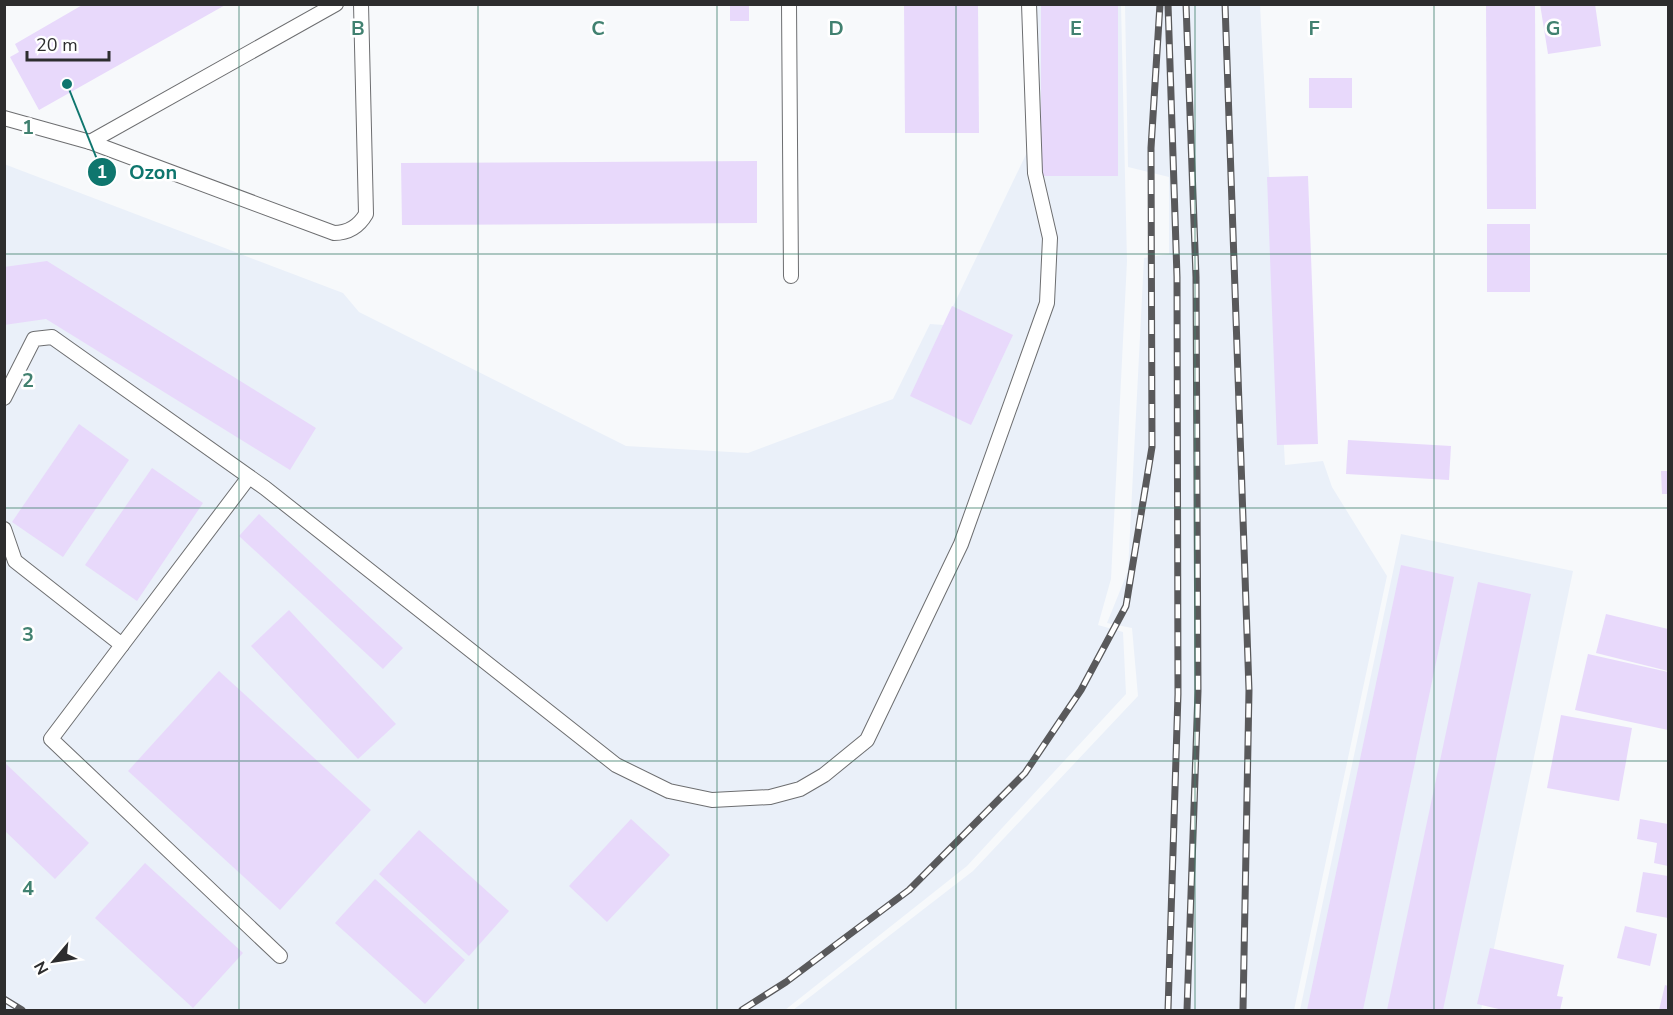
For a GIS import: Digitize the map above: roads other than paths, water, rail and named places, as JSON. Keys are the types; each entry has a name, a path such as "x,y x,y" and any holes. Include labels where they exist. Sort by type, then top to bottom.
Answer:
{"lane":[{"path":"90,142 336,4"},
{"path":"4,118 90,142 334,233 342,233 361,222 366,214 362,4"},
{"path":"789,4 791,276"},
{"path":"4,398 34,339 52,337 249,477 616,765 669,791 712,800 770,797 800,789 824,775 867,740 961,544 1047,303 1050,238 1035,173 1029,4"},
{"path":"249,477 51,739 280,956"},
{"path":"4,529 15,561 122,645"}],"railway":[{"path":"742,1010 786,982 909,890 1025,773 1081,690 1126,606 1152,447 1151,148 1160,4"},
{"path":"1168,4 1177,277 1178,694 1168,1010"},
{"path":"1186,4 1196,277 1198,691 1187,1010"},
{"path":"1225,4 1249,690 1243,1010"},
{"path":"4,999 22,1010"}],"place":[{"name":"Ozon","path":"67,84"}]}
